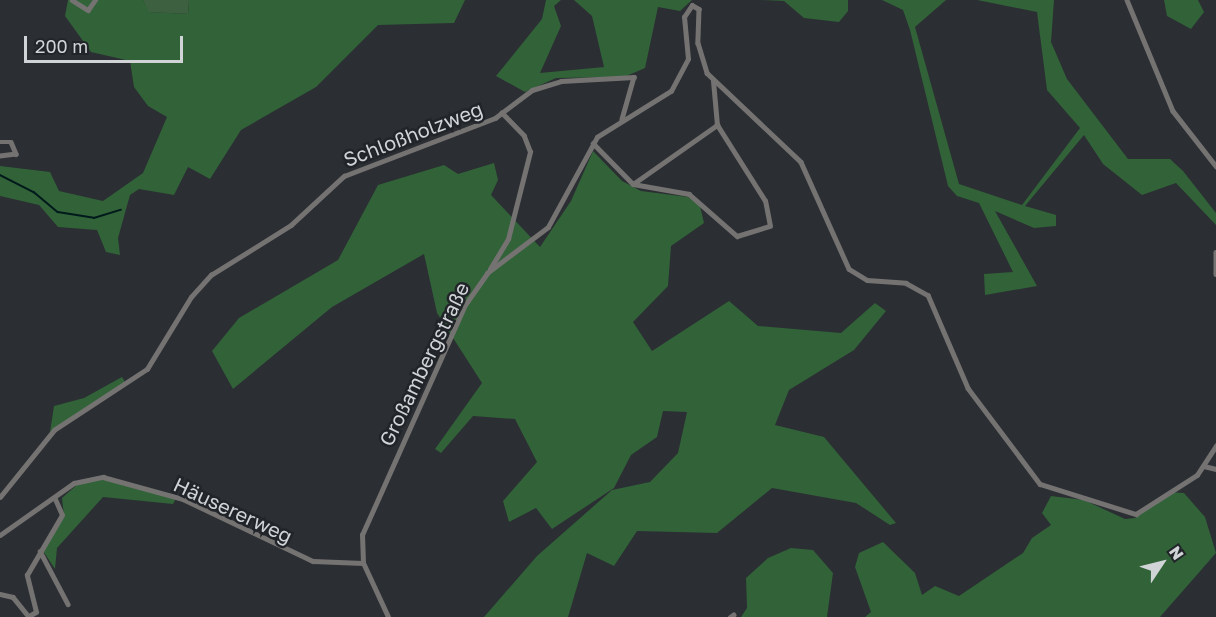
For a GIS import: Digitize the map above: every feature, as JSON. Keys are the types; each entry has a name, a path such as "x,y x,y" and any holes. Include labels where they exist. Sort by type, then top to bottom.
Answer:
{"street":[{"path":"72,0 88,10 95,0"},
{"path":"1127,0 1173,111 1216,166"},
{"name":"Großambergstraße","path":"388,617 363,564 361,543 370,512 465,305 487,273 548,227 593,143 622,119 654,104 677,83 688,59 684,17 692,5 699,9 699,48 712,81 801,162 853,273 906,283 928,295 968,388 1040,484 1130,515 1190,482 1204,466 1216,446"},
{"name":"Schloßholzweg","path":"0,497 54,430 147,369 191,297 225,263 280,233 320,195 363,166 502,113 544,85 634,77 622,119"},
{"path":"593,143 633,184 689,194 737,236 770,226 765,201 717,125 712,81"},
{"path":"487,273 508,238 530,152 524,136 502,113"},
{"path":"633,184 717,125"},
{"path":"0,142 11,142 16,150 14,157 0,156"},
{"path":"1216,252 1216,274"},
{"path":"1204,466 1216,469"},
{"name":"Häusererweg","path":"0,535 78,481 112,478 192,502 313,561 363,564"},
{"path":"0,594 13,597 29,617 36,612 27,575 62,515 55,499"},
{"path":"40,551 68,604"}],"green space":[{"path":"68,0 143,0 149,12 188,14 189,0 465,0 454,23 378,25 316,87 241,130 210,179 188,167 174,195 139,189 130,195 118,238 120,255 106,252 97,230 58,227 39,205 0,196 0,166 50,172 59,191 103,201 143,173 167,117 148,106 134,87 130,61 91,52 65,16"},
{"path":"143,0 189,0 188,14 148,12"},
{"path":"546,0 561,0 554,6 561,26 540,73 604,67 592,16 574,0 692,0 680,11 658,7 645,68 624,77 556,78 525,92 496,76 542,19"},
{"path":"760,0 848,0 848,11 839,22 804,18 784,1"},
{"path":"882,0 946,0 915,27 959,184 1022,205 1080,128 1047,90 1037,12 977,0 1054,0 1051,42 1067,79 1128,159 1170,159 1183,171 1216,213 1216,225 1176,183 1142,195 1103,164 1084,135 1025,206 1056,215 1056,226 1034,228 995,211 1037,286 985,295 984,274 1013,272 979,203 957,196 948,186 910,30 903,10"},
{"path":"1164,0 1198,0 1204,12 1191,29 1167,16"},
{"path":"593,151 622,181 641,191 688,197 700,206 704,223 671,246 668,286 633,322 652,351 729,301 758,326 841,333 875,303 886,311 854,350 789,390 775,425 824,437 896,523 890,525 856,503 772,488 717,533 637,531 614,566 587,553 568,617 484,617 537,556 612,490 650,482 678,453 687,412 663,411 657,437 631,455 614,488 552,529 536,508 509,522 503,501 537,462 515,419 473,416 441,453 435,449 482,383 437,313 424,254 332,307 233,389 212,351 239,318 338,260 378,185 444,165 458,174 494,163 498,180 491,195 540,247 571,201"},
{"path":"122,377 125,382 50,432 54,406 84,398"},
{"path":"103,479 176,498 173,504 103,497 57,548 55,569 43,551 64,516 62,498 79,483"},
{"path":"1169,492 1184,493 1205,517 1216,553 1160,617 865,617 871,612 855,567 859,553 883,542 915,573 922,595 935,586 959,596 1023,553 1032,538 1051,525 1042,513 1051,496 1084,500 1125,519 1135,518"},
{"path":"791,548 813,550 833,573 827,617 741,617 747,608 746,578 768,558"}],"waterway":[{"path":"0,175 34,192 58,212 94,218 121,210"}]}
